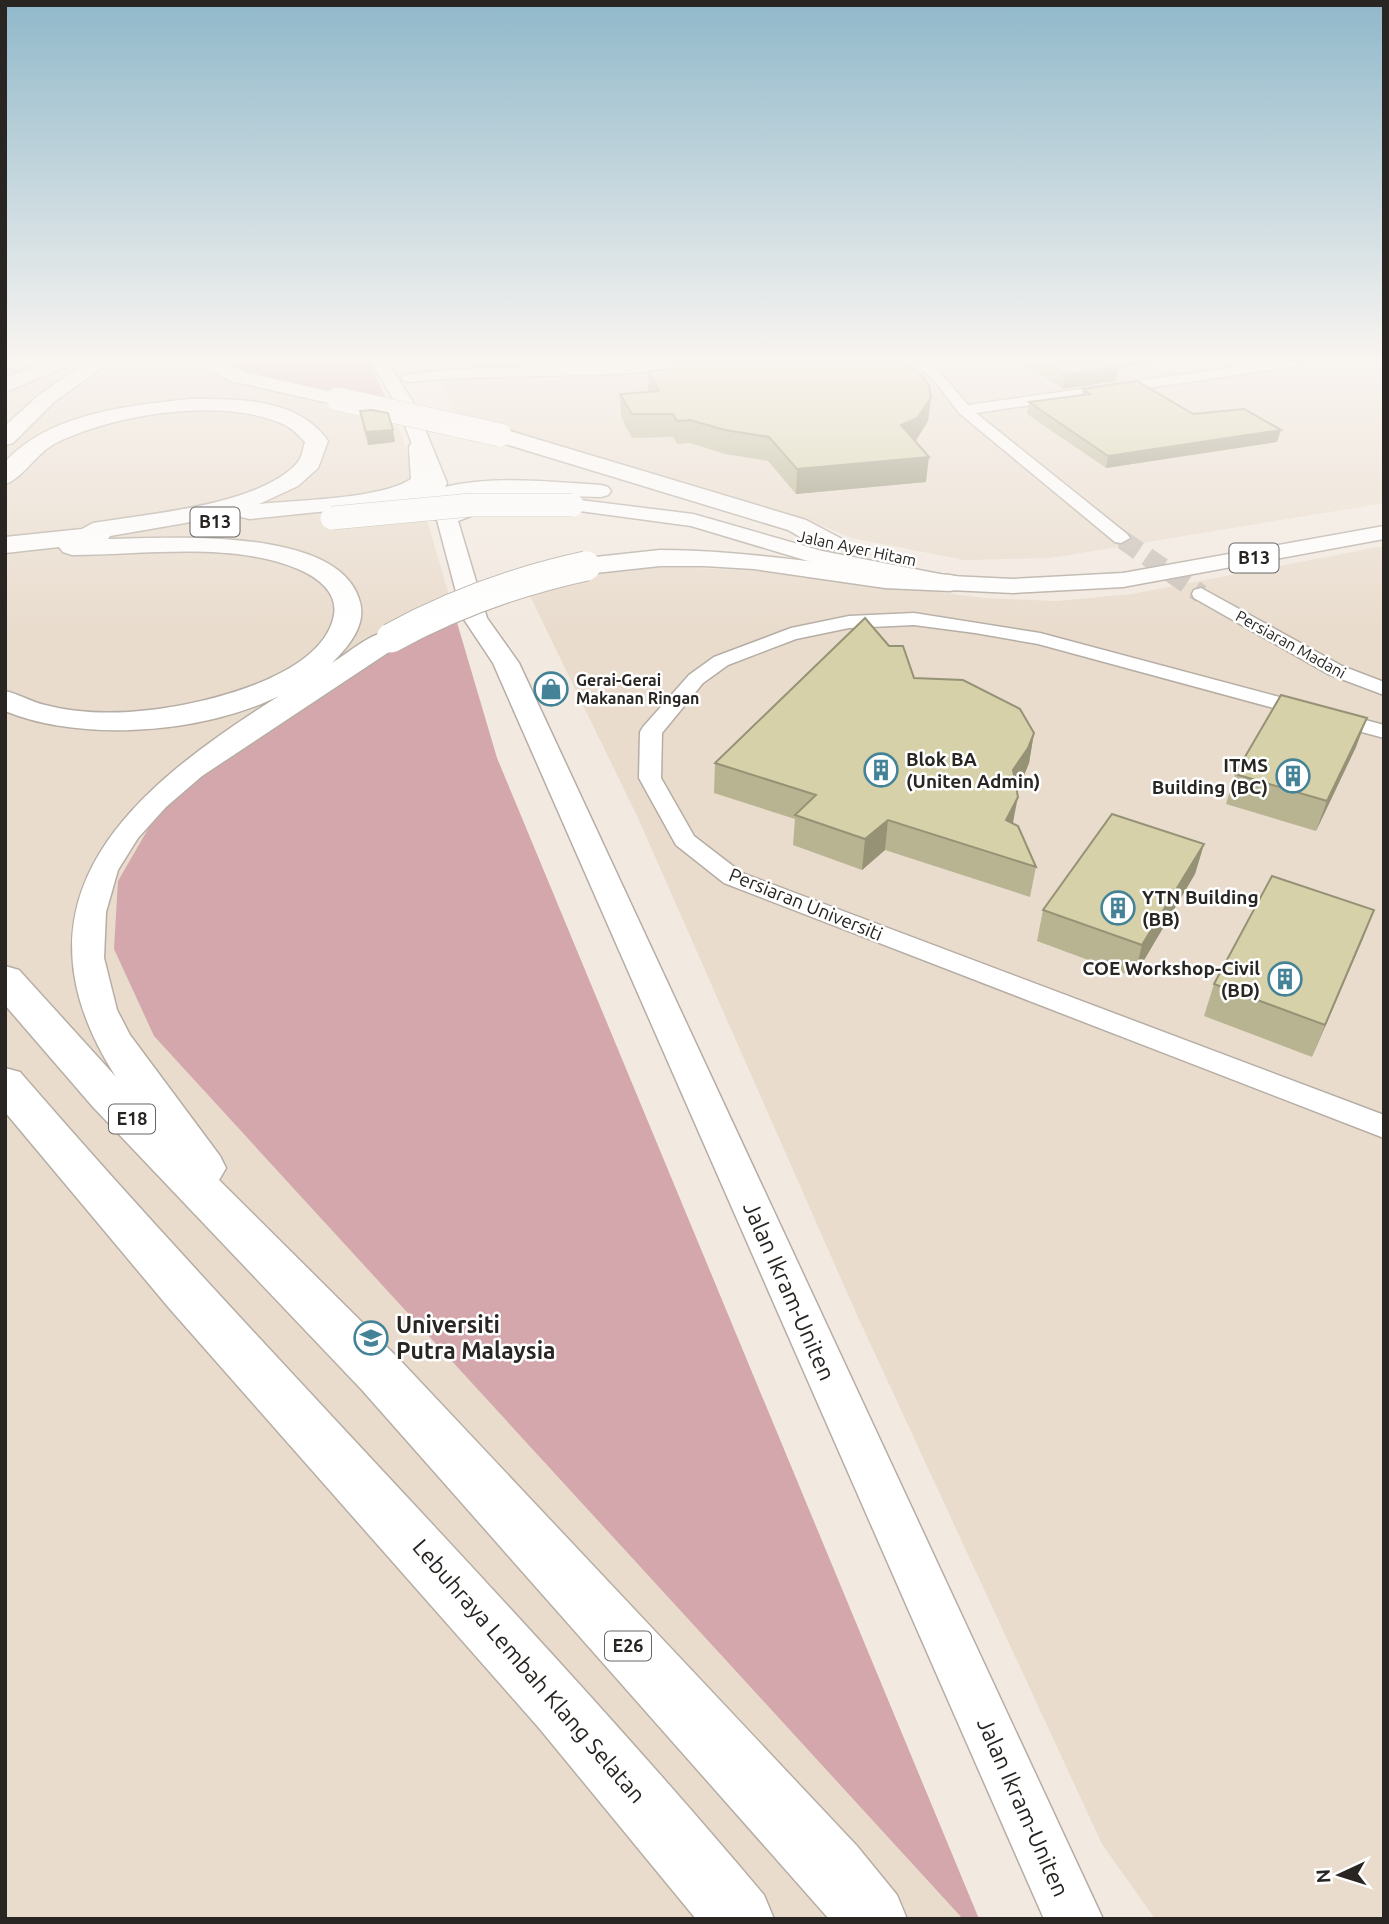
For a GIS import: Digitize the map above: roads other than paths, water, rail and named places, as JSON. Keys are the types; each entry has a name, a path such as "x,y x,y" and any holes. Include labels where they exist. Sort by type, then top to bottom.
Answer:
{"highway":[{"path":"5,477 28,452"},
{"path":"5,555 216,508 272,492 311,464 317,452"},
{"path":"74,541 127,528 411,490 424,482 421,452"},
{"path":"555,452 797,525 833,544"},
{"path":"381,496 451,502"},
{"name":"B13","path":"74,541 334,514 573,501"},
{"path":"117,543 275,533 451,502"},
{"name":"B13","path":"74,541 117,543 334,514"},
{"path":"5,545 74,541 213,545 280,554 323,571 339,585 349,601 349,618 341,639 321,659 291,679 210,709 149,720 75,720 39,713 5,701"},
{"path":"265,1254 162,1106 119,1052 97,1011 83,957 88,911 103,864 132,820 176,779 218,748 433,613 473,597 544,575 586,566 660,558 704,558 754,561 885,580 950,583"},
{"name":"E18","path":"5,979 108,1096 380,1374"},
{"name":"Lebuhraya Lembah Klang Selatan","path":"5,1083 64,1154 474,1607 675,1837 740,1919"},
{"name":"E26","path":"380,1374 832,1870 873,1919"}],"main road":[{"name":"Jalan Ikram-Uniten","path":"423,452 451,502"},
{"name":"Jalan Ikram-Uniten","path":"436,452 451,502 475,618 506,663 1074,1919"},
{"name":"Jalan Ayer Hitam","path":"573,501 693,520 800,543 833,544 964,569 1053,569 1143,561 1384,519"},
{"path":"451,502 642,521 728,536 772,548 800,543"},
{"name":"Jalan Ayer Hitam","path":"800,543 850,565 950,583 1057,586 1123,580 1384,532"}],"street":[{"path":"1021,452 1121,538"},
{"name":"Persiaran Madani","path":"1201,594 1335,670 1384,689"},
{"name":"Persiaran Universiti","path":"1384,732 1040,639 914,619 849,622 790,634 721,661 696,679 651,732 650,778 684,840 733,878 1384,1127"}],"tunnel":[{"path":"1121,538 1126,541"},
{"path":"1123,540 1201,594"}],"place":[{"name":"Gerai-Gerai Makanan Ringan","path":"551,689"},
{"name":"Blok BA (Uniten Admin)","path":"881,770"},
{"name":"ITMS Building (BC)","path":"1293,776"},
{"name":"YTN Building (BB)","path":"1118,908"},
{"name":"COE Workshop-Civil (BD)","path":"1285,979"},
{"name":"Universiti Putra Malaysia","path":"371,1338"}]}
